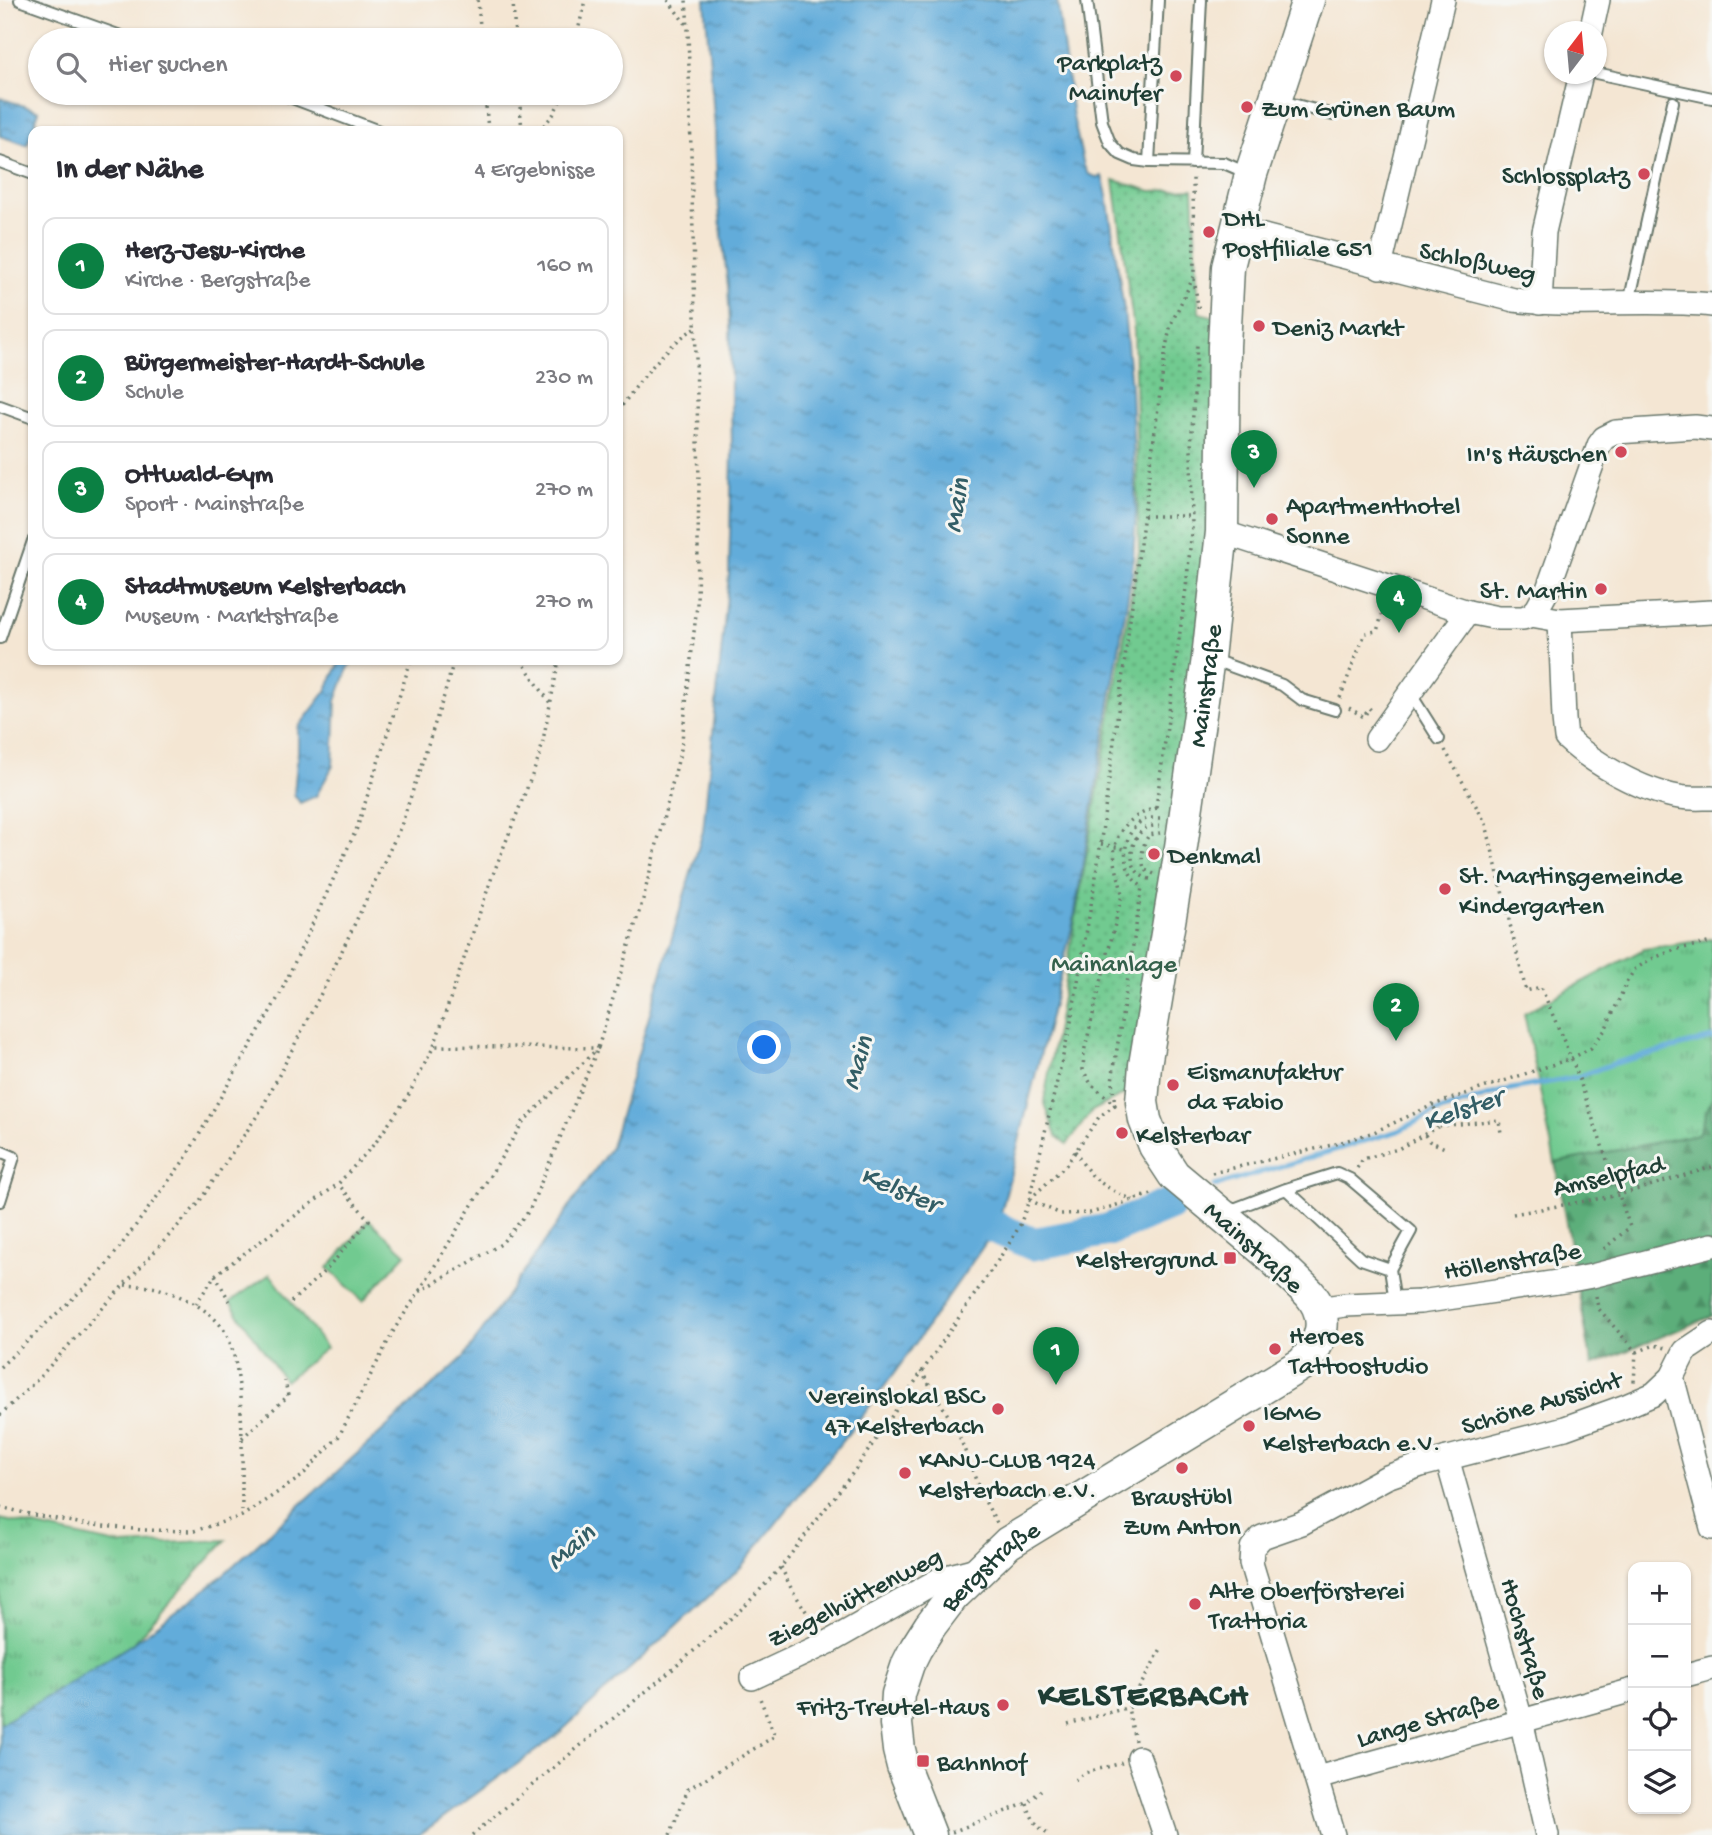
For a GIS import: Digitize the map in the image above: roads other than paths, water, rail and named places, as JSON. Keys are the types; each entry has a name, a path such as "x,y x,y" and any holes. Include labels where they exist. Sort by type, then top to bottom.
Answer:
{"street":[{"name":"Mainstraße","path":"1308,0 1251,174 1228,267 1224,346 1223,532 1208,658 1165,874 1146,1065 1128,1103 1145,1120 1155,1146 1174,1175 1265,1251 1309,1293 1318,1309"},
{"path":"1380,267 1443,0"},
{"path":"1593,21 1598,0"},
{"path":"1540,303 1544,232 1579,84"},
{"name":"Schloßweg","path":"1236,229 1514,300 1540,303 1712,304"},
{"path":"1223,532 1468,612 1498,618 1523,618 1537,609 1549,589 1599,445 1604,438 1616,432 1695,427 1712,429"},
{"path":"1382,731 1468,612"},
{"path":"1531,615 1560,620 1712,612"},
{"path":"1560,620 1566,738 1620,775 1647,788 1676,797 1712,798"},
{"name":"Höllenstraße","path":"1318,1309 1420,1302 1592,1276 1712,1245"},
{"name":"Bergstraße","path":"930,1835 902,1766 896,1724 898,1694 908,1664 930,1626 952,1597 1008,1544 1302,1364 1314,1352 1321,1335 1322,1322 1318,1309"},
{"name":"Schöne Aussicht","path":"1317,1778 1251,1563 1252,1548 1262,1537 1302,1523 1387,1477 1447,1458 1565,1428 1654,1394 1672,1377 1685,1351 1712,1333"},
{"path":"1672,1377 1712,1528"},
{"name":"Hochstraße","path":"1447,1458 1521,1720 1547,1835"},
{"name":"Ziegelhüttenweg","path":"752,1678 829,1642 942,1578 984,1567"},
{"path":"1691,1674 1712,1668"},
{"name":"Lange Straße","path":"1317,1778 1628,1691"},
{"path":"1139,1758 1165,1835"},
{"path":"1317,1778 1334,1835"}],"lane":[{"path":"20,0 98,28"},
{"path":"1087,0 1102,122 1110,143 1120,154 1149,162 1224,163 1251,174"},
{"path":"1149,162 1158,0"},
{"path":"1193,163 1201,0"},
{"path":"1607,75 1712,98"},
{"path":"1275,99 1333,115"},
{"path":"1629,303 1673,103"},
{"path":"311,105 366,126"},
{"path":"0,162 28,172"},
{"path":"0,406 28,416"},
{"path":"0,638 28,556"},
{"path":"1208,658 1282,685 1302,700 1335,710"},
{"path":"1410,692 1439,739"},
{"path":"0,1151 14,1157 0,1201"},
{"path":"1220,1214 1337,1173 1350,1179 1412,1231 1390,1269 1395,1302"},
{"path":"1286,1189 1361,1259 1390,1269"}],"water":[{"name":"Main","path":"705,0 1057,0 1073,117 1084,166 1088,174 1102,176 1107,195 1124,310 1131,387 1136,513 1132,572 1073,924 998,1225 864,1414 741,1567 556,1736 419,1835 0,1835 0,1724 132,1644 215,1582 464,1357 611,1147 703,831 729,575 732,453 730,324 717,192"},
{"path":"0,98 39,111 34,126 28,126 27,145 0,136"},
{"path":"339,665 350,665 336,701 333,766 316,796 300,803 294,794 298,728 326,691"}],"waterway":[{"name":"Kelster","path":"1215,1186 1398,1131 1434,1113 1506,1090 1577,1077 1615,1063 1712,1038"},
{"name":"Kelster","path":"955,1210 1033,1244 1108,1230 1170,1204"}],"place":[{"name":"Parkplatz Mainufer","path":"1176,76"},
{"name":"Zum Grünen Baum","path":"1247,107"},
{"name":"Schlossplatz","path":"1644,174"},
{"name":"DHL Postfiliale 651","path":"1209,232"},
{"name":"Deniz Markt","path":"1259,326"},
{"name":"In's Häuschen","path":"1621,452"},
{"name":"Ottwald-Gym","path":"1254,488"},
{"name":"Apartmenthotel Sonne","path":"1272,519"},
{"name":"St. Martin","path":"1601,589"},
{"name":"Stadtmuseum Kelsterbach","path":"1399,633"},
{"name":"Denkmal","path":"1154,854"},
{"name":"St. Martinsgemeinde Kindergarten","path":"1445,889"},
{"name":"Bürgermeister-Hardt-Schule","path":"1396,1041"},
{"name":"Eismanufaktur da Fabio","path":"1173,1085"},
{"name":"Kelsterbar","path":"1122,1133"},
{"name":"Kelstergrund","path":"1230,1258"},
{"name":"Heroes Tattoostudio","path":"1275,1349"},
{"name":"Herz-Jesu-Kirche","path":"1056,1385"},
{"name":"Vereinslokal BSC 47 Kelsterbach","path":"998,1409"},
{"name":"IGMG Kelsterbach e.V.","path":"1249,1426"},
{"name":"Braustübl Zum Anton","path":"1182,1468"},
{"name":"KANU-CLUB 1924 Kelsterbach e.V.","path":"905,1473"},
{"name":"Alte Oberförsterei Trattoria","path":"1195,1604"},
{"name":"Fritz-Treutel-Haus","path":"1003,1705"},
{"name":"Bahnhof","path":"923,1761"}],"district":[{"name":"KELSTERBACH","path":"1144,1692"}],"park label":[{"name":"Mainanlage","path":"1114,962"}]}
